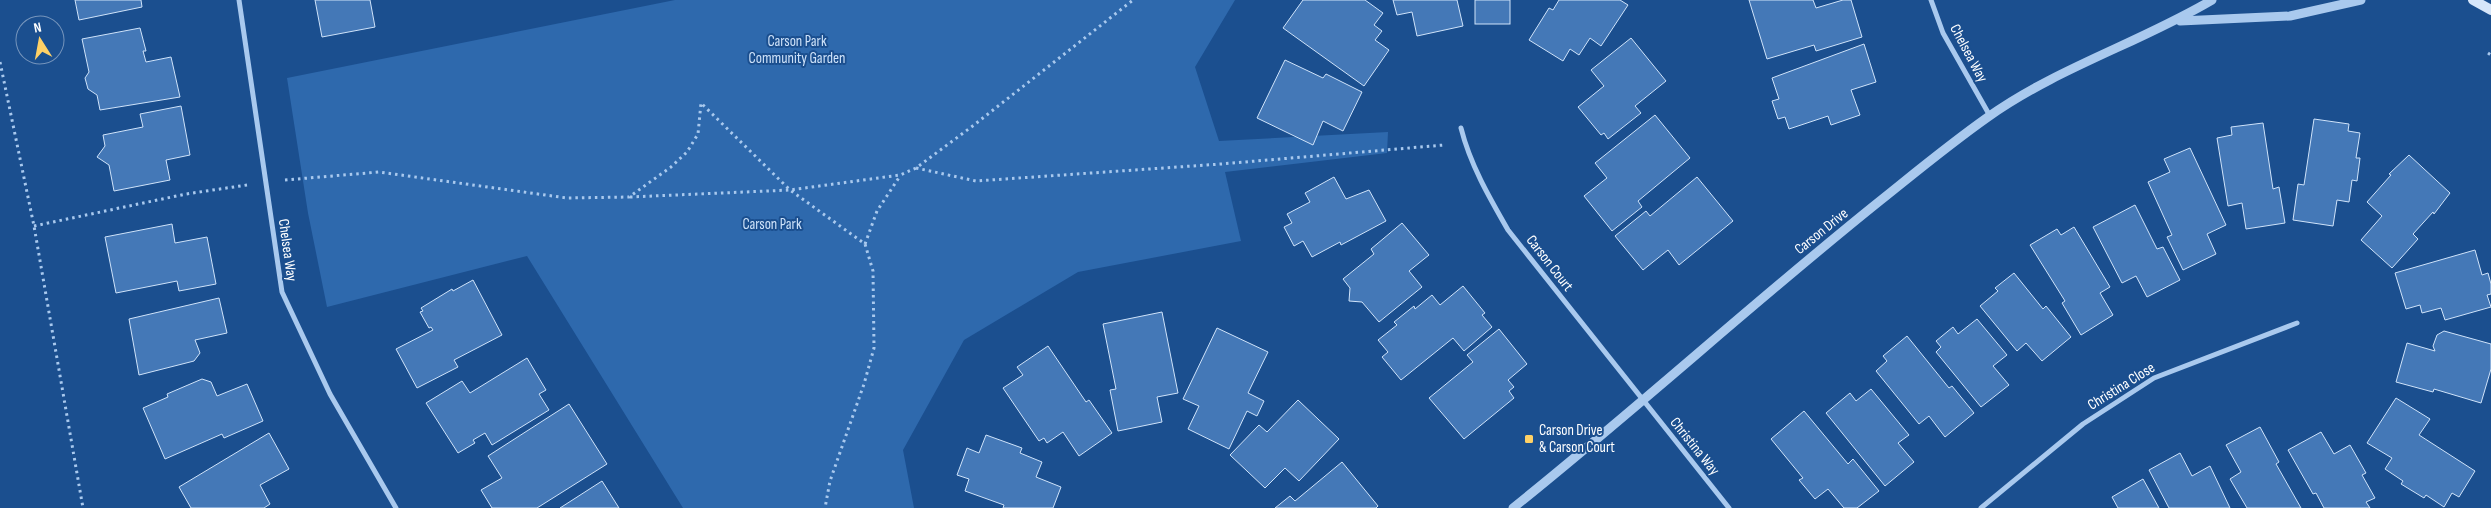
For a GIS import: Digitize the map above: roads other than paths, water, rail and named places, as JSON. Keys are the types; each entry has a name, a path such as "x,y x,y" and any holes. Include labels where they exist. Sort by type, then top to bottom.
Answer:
{"main road":[{"path":"2473,0 2491,10"}],"street":[{"name":"Chelsea Way","path":"238,0 282,292 330,394 396,508"},
{"name":"Chelsea Way","path":"1931,0 1943,33 1990,116"},
{"name":"Carson Drive","path":"1513,508 1822,248 1990,116 2039,86 2100,55 2177,21 2212,0"},
{"name":"Carson Drive","path":"2177,21 2290,16 2360,0"},
{"name":"Carson Court","path":"1461,128 1465,143 1486,191 1508,230 1641,400"},
{"name":"Christina Close","path":"1981,508 2083,424 2154,378 2297,323"},
{"name":"Christina Way","path":"1641,400 1729,508"}],"place":[{"name":"Carson Drive & Carson Court","path":"1529,439"}],"park label":[{"name":"Carson Park Community Garden","path":"797,50"},
{"name":"Carson Park","path":"772,224"}]}
